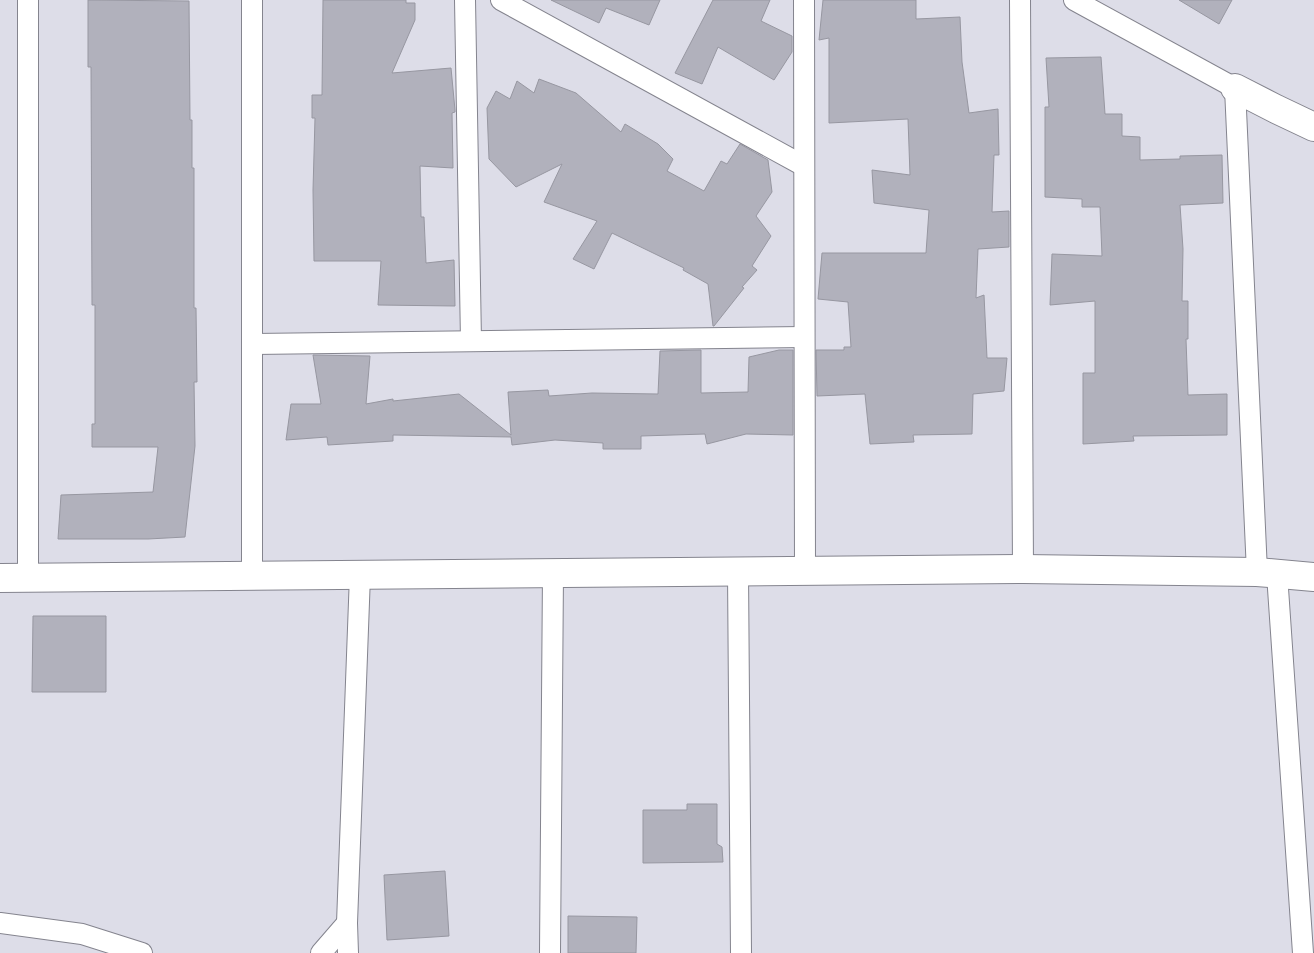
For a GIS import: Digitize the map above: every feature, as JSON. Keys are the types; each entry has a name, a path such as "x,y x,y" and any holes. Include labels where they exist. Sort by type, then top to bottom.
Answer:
{"street":[{"path":"28,0 28,578"},
{"path":"252,0 252,576"},
{"path":"465,0 471,341"},
{"path":"501,0 804,166"},
{"path":"804,0 805,571"},
{"path":"1020,0 1023,569"},
{"path":"1074,0 1276,110 1314,127"},
{"path":"1235,88 1267,573 1303,953"},
{"path":"252,344 804,337"},
{"path":"0,578 1023,569 1267,573 1314,577"},
{"path":"738,572 741,953"},
{"path":"550,953 552,573"},
{"path":"348,953 347,923 360,575"},
{"path":"0,923 82,934 142,953"},
{"path":"321,953 347,923"}],"building":[{"path":"88,0 189,1 197,382 194,382 195,446 185,537 58,539 61,495 153,492 158,447 92,447 92,424 95,424 95,305 92,305 91,67 88,67"},
{"path":"323,0 406,0 406,3 415,3 415,20 392,73 451,68 455,110 452,113 453,168 420,166 421,217 424,217 426,263 454,260 455,306 378,305 381,261 314,261 315,118 312,118 312,95 322,95"},
{"path":"551,0 660,0 649,25 606,8 599,23"},
{"path":"713,0 770,0 761,21 792,36 792,52 774,80 718,47 702,84 675,73"},
{"path":"823,0 916,0 916,19 960,17 962,62 969,113 998,109 999,155 994,155 992,212 1009,211 1009,247 978,249 976,298 984,295 987,358 1007,358 1004,391 973,394 972,434 913,435 914,442 870,444 865,394 817,396 816,350 844,350 844,347 851,347 848,302 818,299 822,253 926,253 929,210 874,203 872,170 910,175 908,119 829,123 829,38 819,40"},
{"path":"1179,0 1232,0 1219,24"},
{"path":"1101,57 1105,114 1122,114 1122,136 1140,137 1140,160 1180,159 1180,156 1222,155 1223,203 1180,205 1183,249 1182,301 1188,301 1188,339 1186,339 1188,395 1227,394 1227,435 1133,436 1134,441 1083,444 1083,373 1095,373 1095,301 1050,305 1052,254 1102,256 1100,207 1082,207 1082,199 1045,197 1045,107 1049,107 1046,58"},
{"path":"539,79 576,93 621,132 625,124 658,144 673,159 667,171 704,191 721,161 727,164 740,144 768,160 772,192 756,216 771,236 752,266 757,270 742,287 744,288 714,326 708,284 683,270 684,268 612,233 594,269 573,259 597,221 544,202 562,164 516,187 489,159 487,108 496,91 510,99 517,81 534,93"},
{"path":"701,350 701,393 748,392 749,357 779,350 793,350 793,435 746,434 707,444 705,434 641,436 641,449 603,449 603,443 555,440 512,445 511,437 393,435 393,441 328,445 327,437 286,440 291,404 321,404 313,355 370,356 366,404 393,399 393,401 459,394 511,435 508,392 548,390 549,396 592,393 658,394 660,351"},
{"path":"33,616 106,616 106,692 32,692"},
{"path":"687,804 717,804 717,844 722,847 723,862 643,863 643,810 687,810"},
{"path":"445,871 449,936 387,940 384,875"},
{"path":"568,916 637,917 636,953 568,953"}]}
